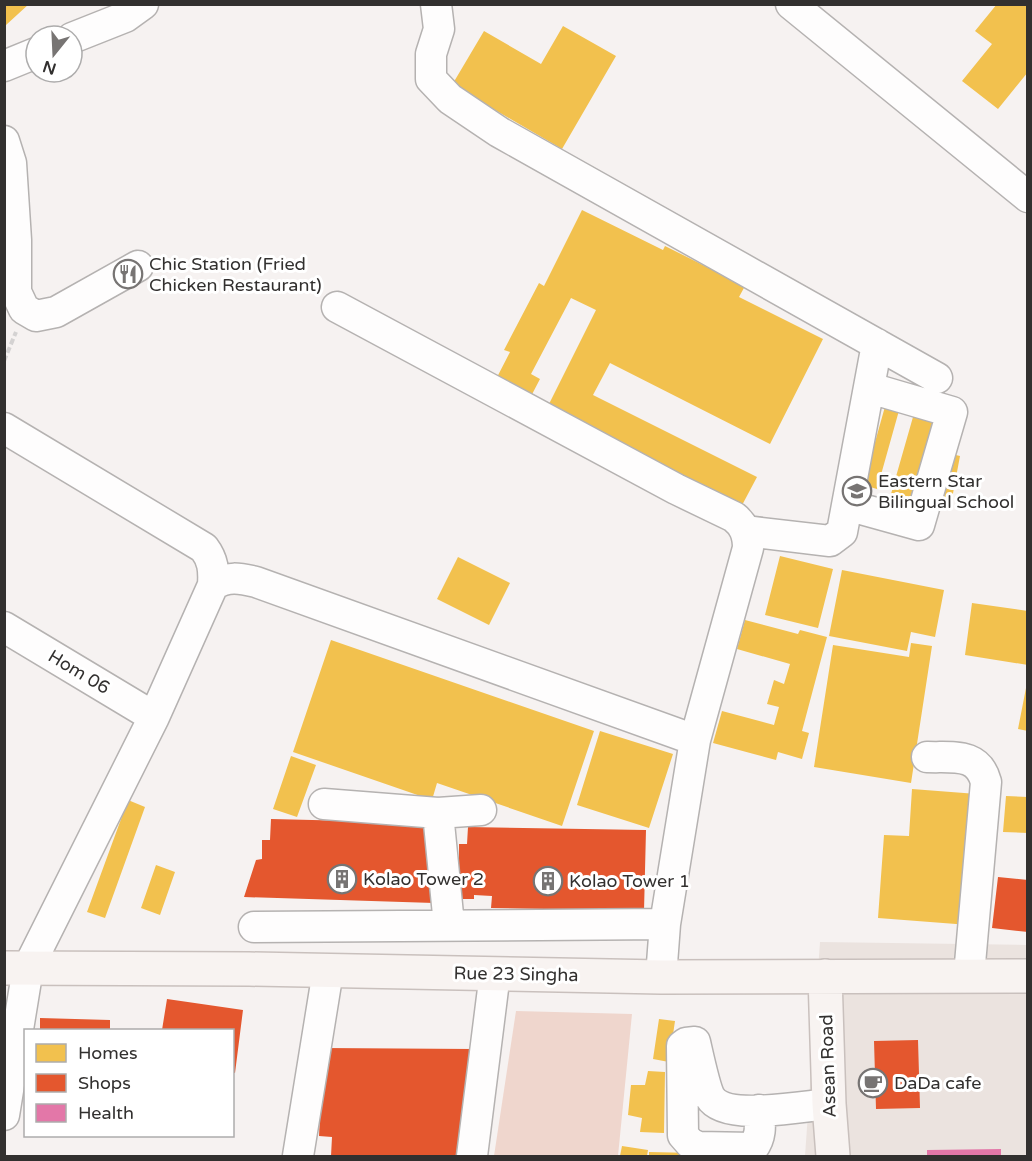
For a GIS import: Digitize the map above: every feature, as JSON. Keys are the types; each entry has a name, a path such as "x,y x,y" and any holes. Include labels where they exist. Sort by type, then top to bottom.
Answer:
{"main road":[{"name":"Rue 23 Singha","path":"16,968 661,977 1028,976"},
{"name":"Asean Road","path":"825,975 833,1156"}],"street":[{"path":"84,33 125,17 143,4"},
{"path":"436,4 439,29 431,54 431,79 450,99 499,132 937,378"},
{"path":"791,4 1028,197"},
{"path":"4,66 24,58"},
{"path":"4,141 11,163 16,240 16,292 24,309 36,316 56,312 138,266"},
{"path":"337,307 676,489 734,517 745,531 748,548 696,740 665,924 661,977"},
{"path":"745,531 830,541 842,532 877,344"},
{"path":"847,505 919,525 952,412 870,388"},
{"path":"4,428 204,548 211,557 214,568 213,585 154,717 16,968 4,1116"},
{"path":"213,585 224,579 239,578 256,582 696,740"},
{"name":"Hom 06","path":"4,627 154,717"},
{"path":"927,757 963,758 976,762 983,770 986,782 969,975"},
{"path":"324,804 438,813 481,810"},
{"path":"438,813 449,925"},
{"path":"254,927 665,924"},
{"path":"298,1156 328,971"},
{"path":"472,1156 495,973"},
{"path":"759,1110 829,1104"}],"shaded area":[{"path":"820,942 1027,945 1027,1156 805,1156"},
{"path":"516,1011 632,1014 618,1156 494,1156"}],"building: Homes":[{"path":"4,4 29,4 6,25 4,23"},
{"path":"997,4 1028,4 1028,72 998,109 962,81 992,44 975,31"},
{"path":"563,26 616,56 562,149 452,85 484,31 541,64"},
{"path":"582,210 663,250 665,246 745,286 739,297 823,339 770,444 610,363 593,395 757,477 740,509 545,412 596,310 571,298 531,374 540,379 528,402 493,385 510,352 504,350 539,283 544,286"},
{"path":"886,403 900,407 877,489 863,485"},
{"path":"915,410 941,418 918,502 891,494"},
{"path":"943,452 960,456 951,504 934,500"},
{"path":"780,556 833,569 818,628 765,615"},
{"path":"458,557 510,583 489,625 437,599"},
{"path":"842,570 944,590 935,637 911,632 907,651 829,636"},
{"path":"972,603 1028,611 1028,665 965,655"},
{"path":"745,620 798,634 800,630 827,637 802,731 809,733 802,759 778,752 776,760 713,743 722,711 774,725 779,707 767,704 774,680 784,684 790,664 737,649"},
{"path":"331,640 594,731 562,826 437,783 432,800 293,752"},
{"path":"911,643 932,646 911,783 814,767 833,645 909,657"},
{"path":"1026,688 1028,688 1028,731 1018,729"},
{"path":"600,731 673,754 649,828 577,805"},
{"path":"291,756 316,765 297,817 273,809"},
{"path":"912,789 977,794 969,925 878,918 884,835 909,836"},
{"path":"1006,796 1028,797 1028,833 1003,832"},
{"path":"128,800 145,807 105,918 87,912"},
{"path":"156,865 175,872 160,915 141,908"},
{"path":"659,1019 675,1021 669,1062 653,1059"},
{"path":"648,1071 665,1072 664,1133 640,1132 642,1118 628,1115 631,1085 645,1085"},
{"path":"622,1146 648,1150 647,1156 620,1156"},
{"path":"649,1152 695,1153 695,1156 649,1156"}],"building: Shops":[{"name":"Kolao Tower 2","path":"271,819 436,823 434,903 244,897 256,860 262,859 262,840 270,840"},
{"name":"Kolao Tower 1","path":"468,827 646,830 644,911 491,908 492,896 474,895 474,899 450,899 451,866 459,867 459,844 467,844"},
{"path":"998,877 1028,880 1028,932 992,928"},
{"path":"167,999 243,1010 235,1073 234,1029 162,1029"},
{"path":"40,1018 110,1020 110,1029 40,1029"},
{"path":"918,1040 920,1108 876,1109 874,1041"},
{"path":"323,1048 473,1049 465,1156 331,1156 332,1137 319,1136"}],"building: Health":[{"path":"1001,1149 1001,1156 927,1156 927,1150"}],"place":[{"name":"Chic Station (Fried Chicken Restaurant)","path":"128,274"},
{"name":"Eastern Star Bilingual School","path":"857,491"},
{"name":"Kolao Tower 2","path":"342,879"},
{"name":"Kolao Tower 1","path":"548,881"},
{"name":"DaDa cafe","path":"873,1083"}]}
